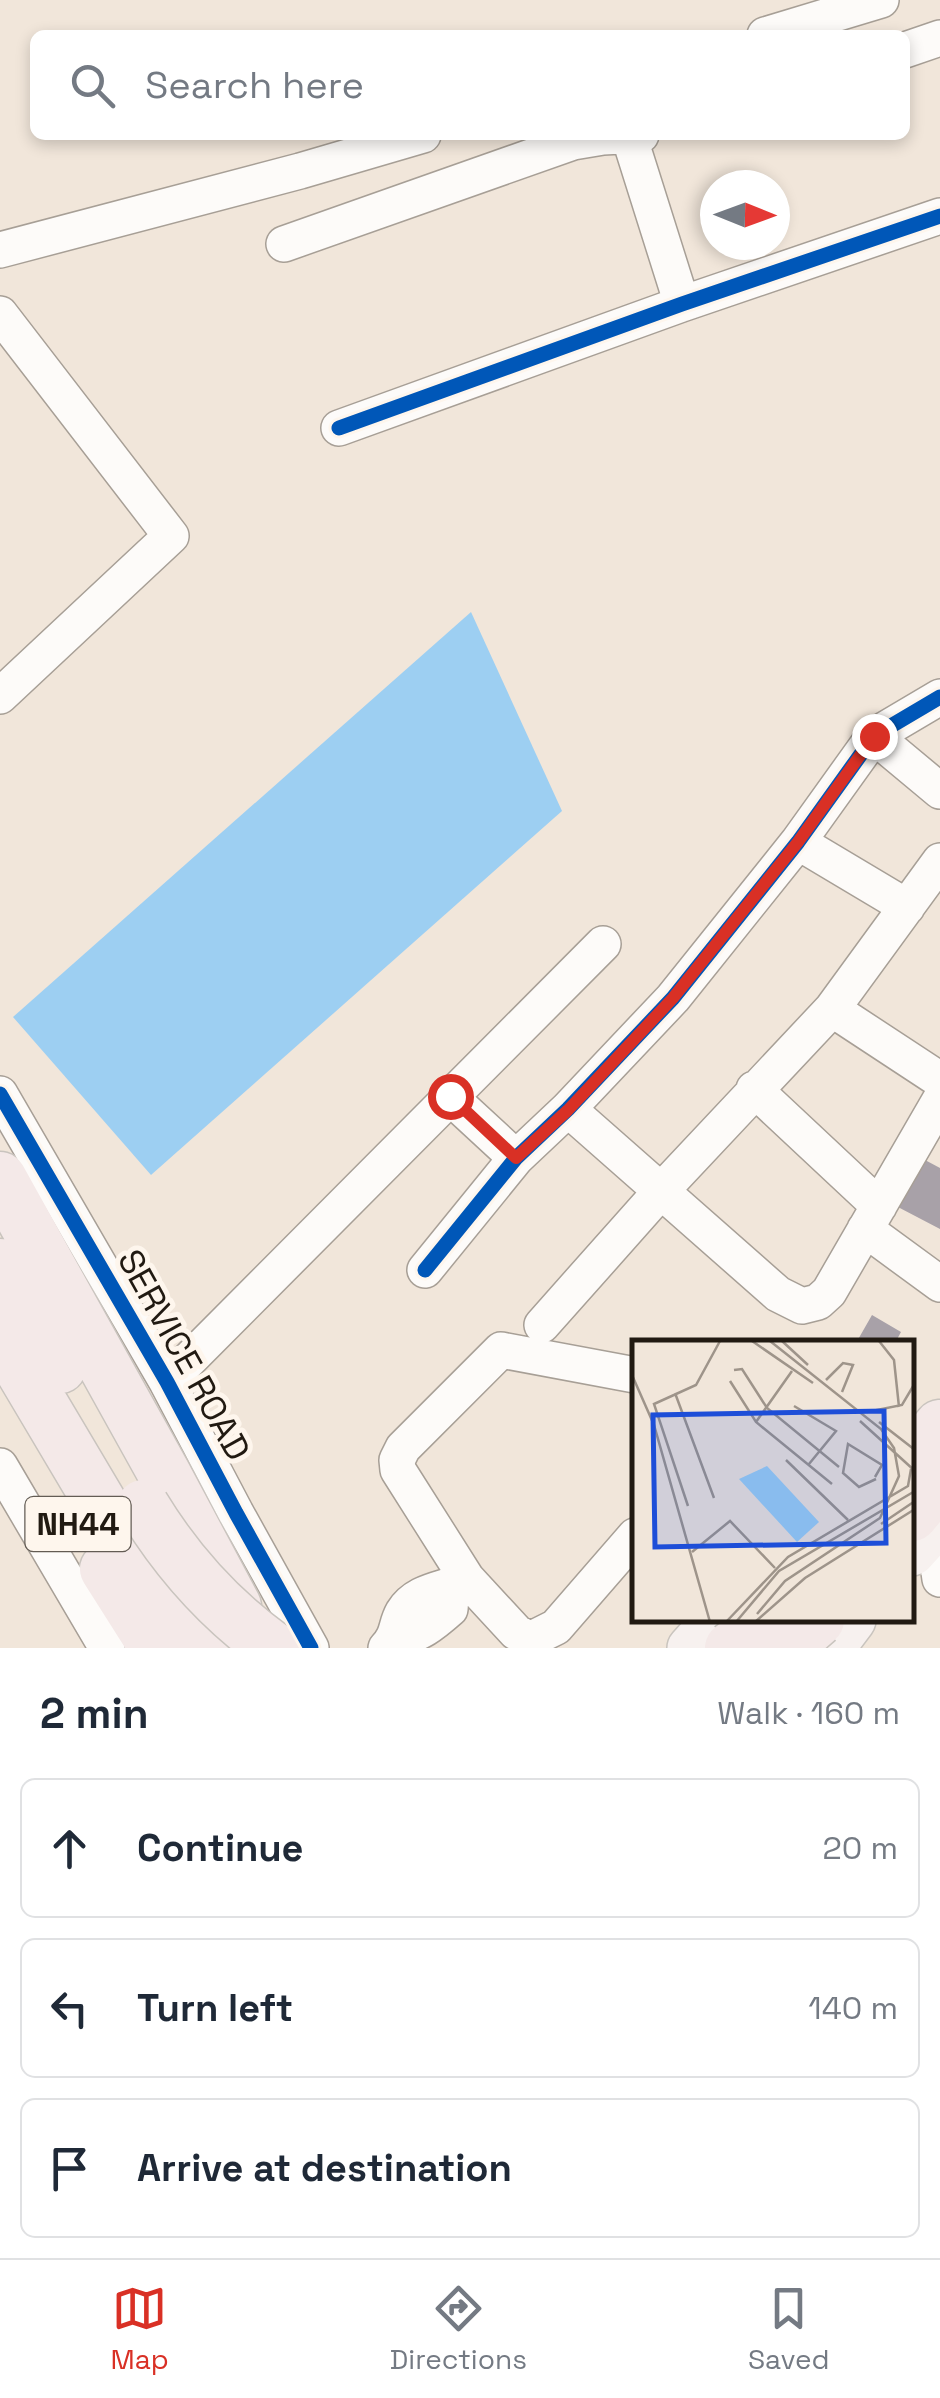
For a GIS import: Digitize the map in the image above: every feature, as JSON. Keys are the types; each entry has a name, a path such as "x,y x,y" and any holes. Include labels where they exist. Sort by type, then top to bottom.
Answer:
{"highway":[{"name":"NH44","path":"0,1178 257,1648"},
{"path":"0,1265 160,1534 201,1586 273,1648"},
{"path":"0,1334 130,1553 177,1612 216,1648"},
{"name":"NH44","path":"0,1400 156,1648"},
{"path":"915,1430 940,1401"},
{"path":"915,1455 940,1426"},
{"path":"733,1648 755,1623"},
{"path":"733,1648 763,1623"},
{"path":"788,1648 813,1623"}],"main road":[{"path":"690,1648 712,1623"},
{"path":"832,1648 851,1623"}],"street":[{"path":"781,30 880,0"},
{"path":"910,48 940,38"},
{"path":"0,250 406,140"},
{"path":"284,244 583,140"},
{"path":"630,140 682,304"},
{"path":"339,428 940,216"},
{"path":"0,314 171,536 0,696"},
{"path":"425,1270 516,1158 568,1110 673,998 798,842 874,736 940,697"},
{"path":"874,736 940,791"},
{"path":"798,842 907,907"},
{"path":"542,1325 832,1008 940,861"},
{"path":"167,1382 603,944"},
{"path":"832,1008 940,1080"},
{"path":"754,1090 940,1284"},
{"name":"SERVICE ROAD","path":"0,1094 167,1382 311,1648"},
{"path":"450,1096 516,1158"},
{"path":"568,1110 778,1294 802,1306 818,1302 829,1292 940,1100"},
{"path":"632,1373 501,1350 404,1448 397,1460 398,1470 460,1583 530,1640 556,1627 632,1539"},
{"path":"0,1466 108,1648"},
{"path":"391,1643 420,1633 436,1621 450,1608 460,1583"}],"water":[{"path":"471,612 562,811 151,1175 13,1017"}],"building":[{"path":"925,1160 940,1168 940,1229 896,1206"},
{"path":"872,1315 901,1332 897,1340 858,1340"}],"cycle path":[{"path":"339,428 940,216"},
{"path":"425,1270 516,1158 673,998 798,842 874,736 940,697"},
{"path":"0,1094 167,1382 311,1648"}],"route":[{"path":"450,1096 516,1158 568,1110 673,998 798,842 874,736"}]}
